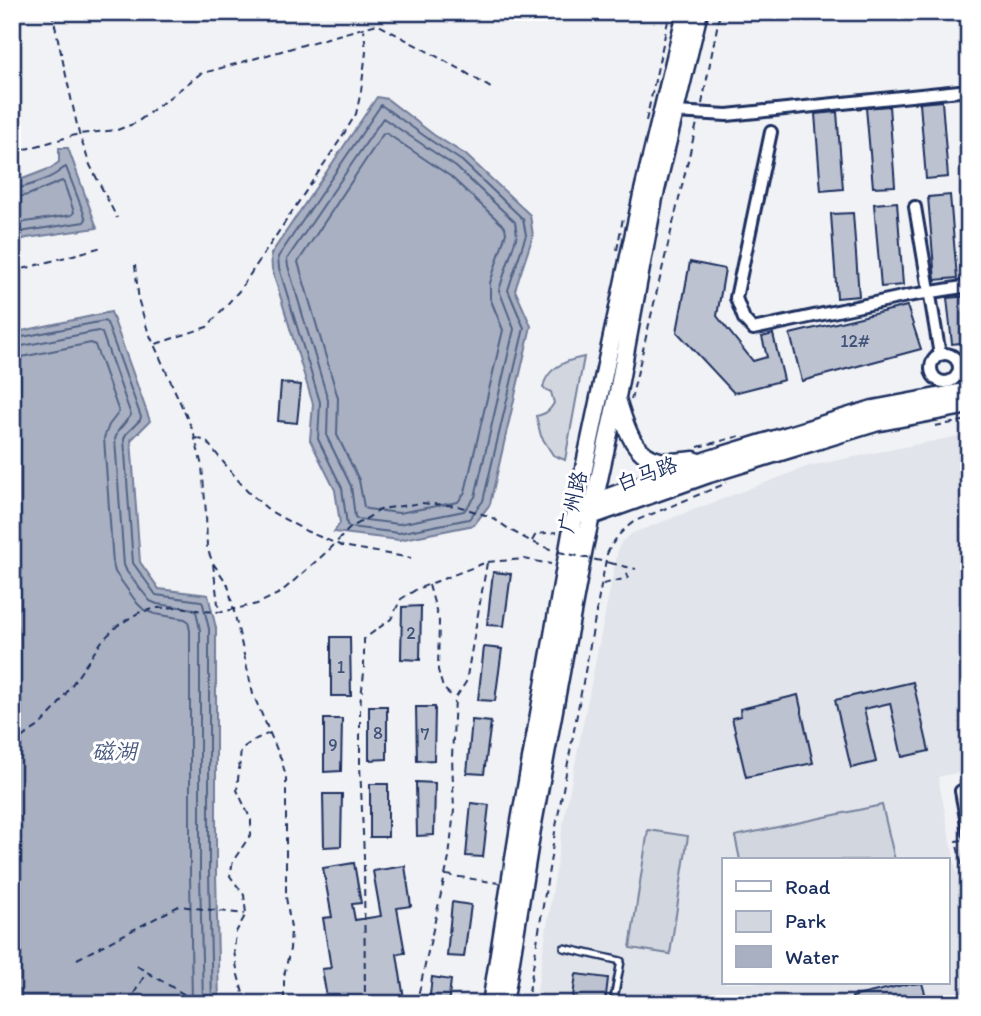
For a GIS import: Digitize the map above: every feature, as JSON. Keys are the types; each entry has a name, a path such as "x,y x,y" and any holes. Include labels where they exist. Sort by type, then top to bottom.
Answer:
{"main road":[{"name":"广州路","path":"504,1004 532,829 584,548 587,510 642,195 686,12"},
{"name":"广州路","path":"491,1004 519,827 566,567 624,398 654,198 699,12"},
{"name":"白马路","path":"587,510 707,460 963,382"},
{"path":"624,398 630,437 639,451 660,461 707,460"},
{"name":"白马路","path":"587,510 875,423 969,405"}],"street":[{"path":"675,112 727,115 969,90"},
{"path":"771,132 736,298 744,318 753,329 969,286"},
{"path":"915,207 940,355"},
{"path":"940,355 953,357 963,382 934,382 932,364 940,355"},
{"path":"961,791 969,836"}],"lane":[{"path":"564,948 621,961 613,1004"}],"path":[{"path":"52,12 79,134 90,165 117,218"},
{"path":"624,398 700,113 720,12"},
{"path":"12,153 79,134 117,130 136,122 200,74 377,24 494,90"},
{"path":"155,345 207,327 221,312 239,291 340,140 356,114 361,91 366,52 364,27"},
{"path":"12,272 102,247"},
{"path":"135,265 139,302 195,438 202,466 206,548 228,585 253,695 271,733 286,776 286,897 291,928 284,976 285,1004"},
{"path":"929,426 969,420"},
{"path":"195,438 206,441 247,491 270,511 306,531 342,546 411,558"},
{"path":"527,1004 555,832 607,554 614,539 635,521 734,480"},
{"path":"12,744 40,726 56,708 102,641 117,626 138,613 157,608 182,607 219,612 257,604 280,593 349,529 382,509 421,503 458,506 491,517 532,542 559,552 636,569"},
{"path":"532,542 536,534 562,533"},
{"path":"365,1004 364,856 359,765 364,639 391,619 401,599 428,585 487,562 524,559 566,567"},
{"path":"414,1004 449,858 454,810 452,757 455,699 466,682 487,562"},
{"path":"213,563 219,612"},
{"path":"601,584 628,578 626,567"},
{"path":"428,585 439,621 438,670 443,688 455,699"},
{"path":"246,1004 234,951 236,932 246,914 244,895 230,876 233,861 251,834 251,820 237,789 239,767 242,750 256,739 271,733"},
{"path":"969,836 956,841 969,896"},
{"path":"446,875 500,883"},
{"path":"77,959 179,906 246,914"},
{"path":"137,967 200,1004"},
{"path":"128,1004 146,972"}],"shaded area":[{"path":"969,434 969,770 938,777 969,935 969,1004 535,1004 563,824 618,549 622,541 633,533 809,466"}],"green space":[{"path":"584,357 565,460 553,455 541,436 536,416 546,412 554,403 551,392 543,388 548,375 564,363"},
{"path":"882,805 895,858 740,858 735,836"},
{"path":"648,830 688,836 670,954 630,948"}],"water":[{"path":"377,97 387,99 434,135 466,155 530,215 533,236 515,290 531,326 490,504 474,525 399,540 334,532 340,523 335,490 310,440 313,404 272,269 271,254"},
{"path":"59,148 68,148 97,228 12,242 12,183 51,168 59,162"},
{"name":"磁湖","path":"111,312 150,421 131,440 140,562 159,589 208,595 216,628 219,1004 12,1004 12,333"}],"building":[{"path":"942,101 948,177 926,179 920,103"},
{"path":"889,106 895,186 873,187 866,108"},
{"path":"837,112 843,189 821,191 815,114"},
{"path":"950,195 957,278 935,280 928,197"},
{"path":"897,202 903,285 881,287 874,204"},
{"path":"853,213 859,296 837,298 831,214"},
{"path":"690,262 725,269 717,316 753,361 767,357 762,337 773,334 784,380 734,393 677,332"},
{"path":"969,296 969,342 952,344 947,298"},
{"path":"907,306 921,349 802,381 790,334"},
{"path":"281,383 301,385 297,423 278,421"},
{"path":"493,572 511,574 504,626 487,625"},
{"path":"421,606 420,660 401,659 402,607"},
{"path":"331,637 350,637 351,696 331,696"},
{"path":"484,647 502,649 495,701 478,700"},
{"path":"913,682 929,751 902,757 890,703 864,709 876,762 851,768 835,700"},
{"path":"798,695 813,763 746,777 732,718 741,716 740,709"},
{"path":"369,706 387,706 387,759 369,760"},
{"path":"416,707 435,707 434,760 417,761"},
{"path":"324,719 342,719 341,771 324,772"},
{"path":"472,720 491,722 484,774 467,773"},
{"path":"416,782 435,783 434,835 417,836"},
{"path":"370,784 388,784 388,837 370,837"},
{"path":"323,794 342,794 341,846 324,847"},
{"path":"471,803 489,805 483,857 466,856"},
{"path":"354,863 361,903 352,904 355,920 381,916 373,871 405,866 411,906 397,908 405,953 397,954 404,999 377,1004 373,1004 373,1001 360,1004 328,1004 322,969 331,968 323,918 332,917 323,868"},
{"path":"452,902 471,905 464,957 447,956"},
{"path":"576,974 608,978 605,1004 572,1004"},
{"path":"432,977 451,980 448,1004 429,1004"},
{"path":"907,984 922,984 928,1004 854,1004 852,997"}]}
